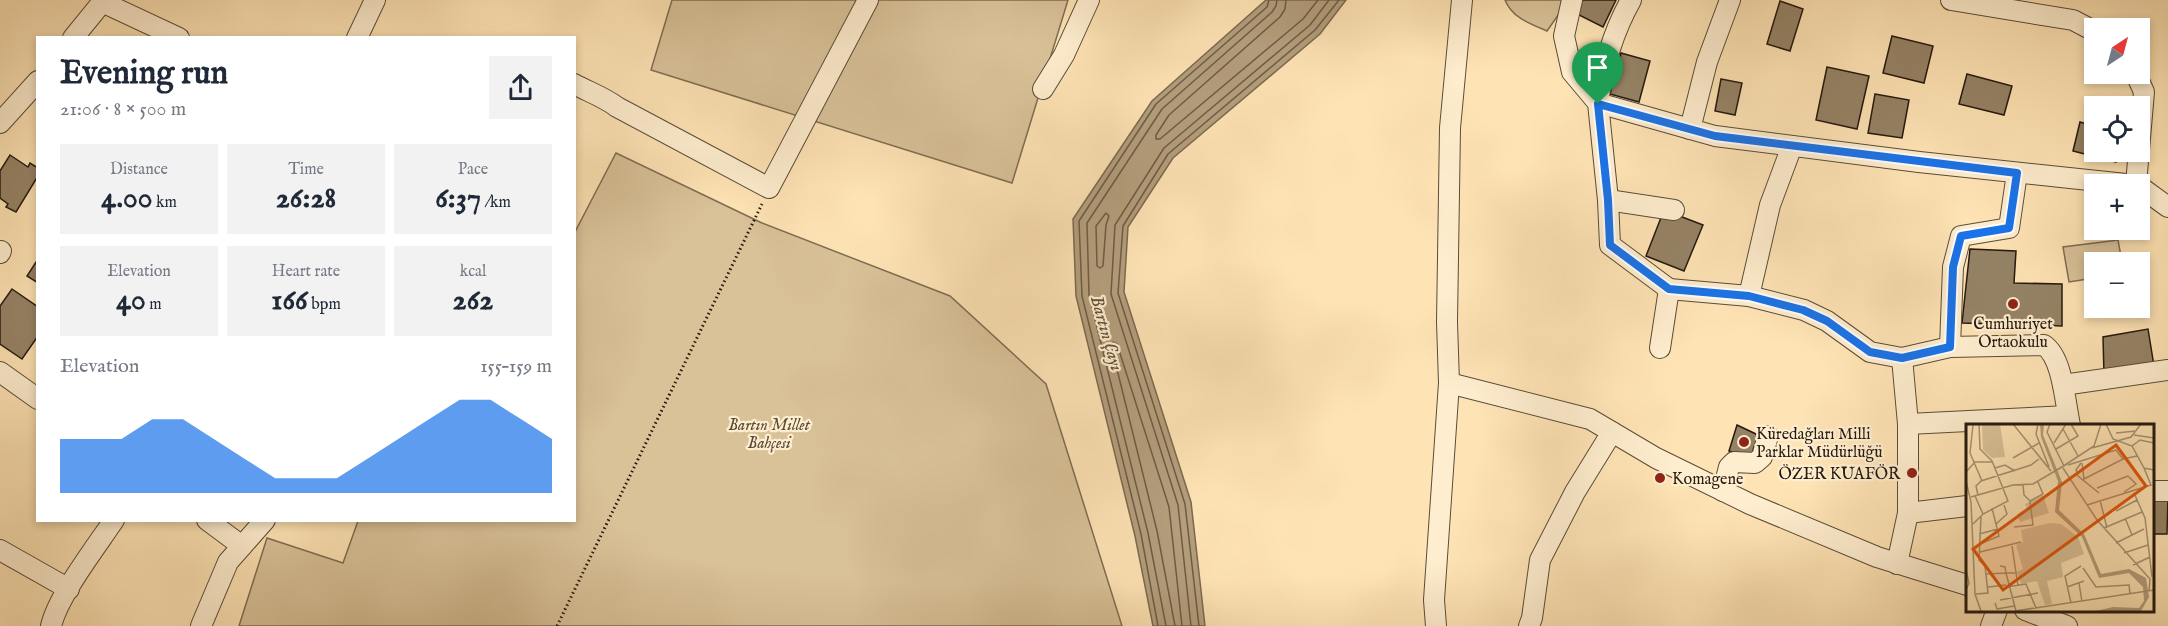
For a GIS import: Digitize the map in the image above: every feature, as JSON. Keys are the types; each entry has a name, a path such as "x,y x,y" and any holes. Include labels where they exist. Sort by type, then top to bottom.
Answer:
{"street":[{"path":"358,36 375,0"},
{"path":"576,85 603,97 617,107 769,188 868,0"},
{"path":"1043,89 1064,56 1089,0"},
{"path":"1436,626 1434,600 1449,383 1447,322 1450,128 1462,0"},
{"path":"1572,0 1564,36 1572,72 1598,104 1715,136 2084,180"},
{"path":"1631,0 1615,32 1608,54 1598,104 1608,200 1610,245 1669,289 1749,296 1803,310 1827,321 1870,352 1902,358 1950,347 2044,345 2051,350 2063,386 2069,421 1908,424"},
{"path":"1690,129 1707,62 1730,0"},
{"path":"1951,0 2073,20 2084,26"},
{"path":"76,36 103,1 175,36"},
{"path":"0,123 36,83"},
{"path":"2139,174 2144,92 2140,84"},
{"path":"1749,296 1770,205 1792,146"},
{"path":"1950,347 1953,267 1961,236 2009,228 2017,173"},
{"path":"2150,194 2168,207"},
{"path":"1608,200 1674,210"},
{"path":"1660,348 1669,289"},
{"path":"1897,564 1908,513 1908,424 1902,358"},
{"path":"2063,386 2168,370"},
{"path":"0,372 36,398"},
{"path":"1449,383 1590,419 1656,458 1750,504 1897,564 1966,585"},
{"path":"1528,626 1532,618 1540,560 1575,492 1612,432"},
{"path":"1723,491 1729,467 1734,462 1755,463 1762,457 1768,436"},
{"path":"1908,513 1966,506"},
{"path":"56,624 69,589 113,522"},
{"path":"210,522 242,546"},
{"path":"201,626 228,561 263,522"},
{"path":"0,550 69,589"},
{"path":"1991,626 1996,611"},
{"path":"2028,611 2044,622 2067,626"}],"path":[{"path":"557,626 769,188"}],"green space":[{"path":"672,0 1068,0 1012,183 651,70"},
{"path":"1505,0 1565,0 1561,11 1547,31 1517,16"},
{"name":"Bartın Millet Bahçesi","path":"616,153 762,223 950,296 1046,384 1122,626 239,626 267,538 343,563 358,522 576,522 576,230"},
{"path":"2118,240 2120,252 2084,252 2084,280 2069,282 2063,247"}],"water":[{"name":"Bartın Çayı","path":"1266,0 1346,0 1320,34 1173,158 1128,227 1124,292 1191,502 1205,626 1153,626 1135,536 1076,296 1073,219 1152,101"}],"building":[{"path":"1579,0 1616,0 1603,27 1573,12"},
{"path":"1780,1 1803,9 1790,51 1767,44"},
{"path":"1892,36 1933,46 1924,83 1883,73"},
{"path":"1621,53 1650,61 1639,102 1610,94"},
{"path":"1827,67 1869,76 1857,129 1816,120"},
{"path":"1967,74 2012,86 2004,115 1959,104"},
{"path":"1721,79 1742,83 1735,115 1715,111"},
{"path":"1875,94 1909,100 1902,138 1868,133"},
{"path":"2080,122 2084,123 2084,154 2073,151"},
{"path":"10,155 28,167 30,163 36,167 36,179 16,212 6,207 8,204 0,198 0,171"},
{"path":"1664,210 1703,225 1684,271 1646,256"},
{"name":"Cumhuriyet Ortaokulu","path":"1970,249 2016,251 2014,283 2062,284 2062,326 1962,323"},
{"path":"36,262 36,282 27,276"},
{"path":"12,289 36,306 36,339 22,359 0,344 0,306"},
{"path":"2148,329 2154,366 2104,375 2103,337"},
{"name":"Küredağları Milli Parklar Müdürlüğü","path":"1737,425 1758,435 1753,450 1757,452 1738,457 1739,454 1729,451"},
{"path":"2168,496 2167,534 2153,534 2153,497"}],"place":[{"name":"Cumhuriyet Ortaokulu","path":"2013,304"},
{"name":"Küredağları Milli Parklar Müdürlüğü","path":"1744,442"},
{"name":"ÖZER KUAFÖR","path":"1912,473"},
{"name":"Komagene","path":"1660,478"}],"route":[{"path":"1598,104 1715,136 2017,173 2009,228 1961,236 1953,267 1950,347 1902,358 1870,352 1827,321 1803,310 1749,296 1669,289 1610,245 1608,200 1598,104"}]}
